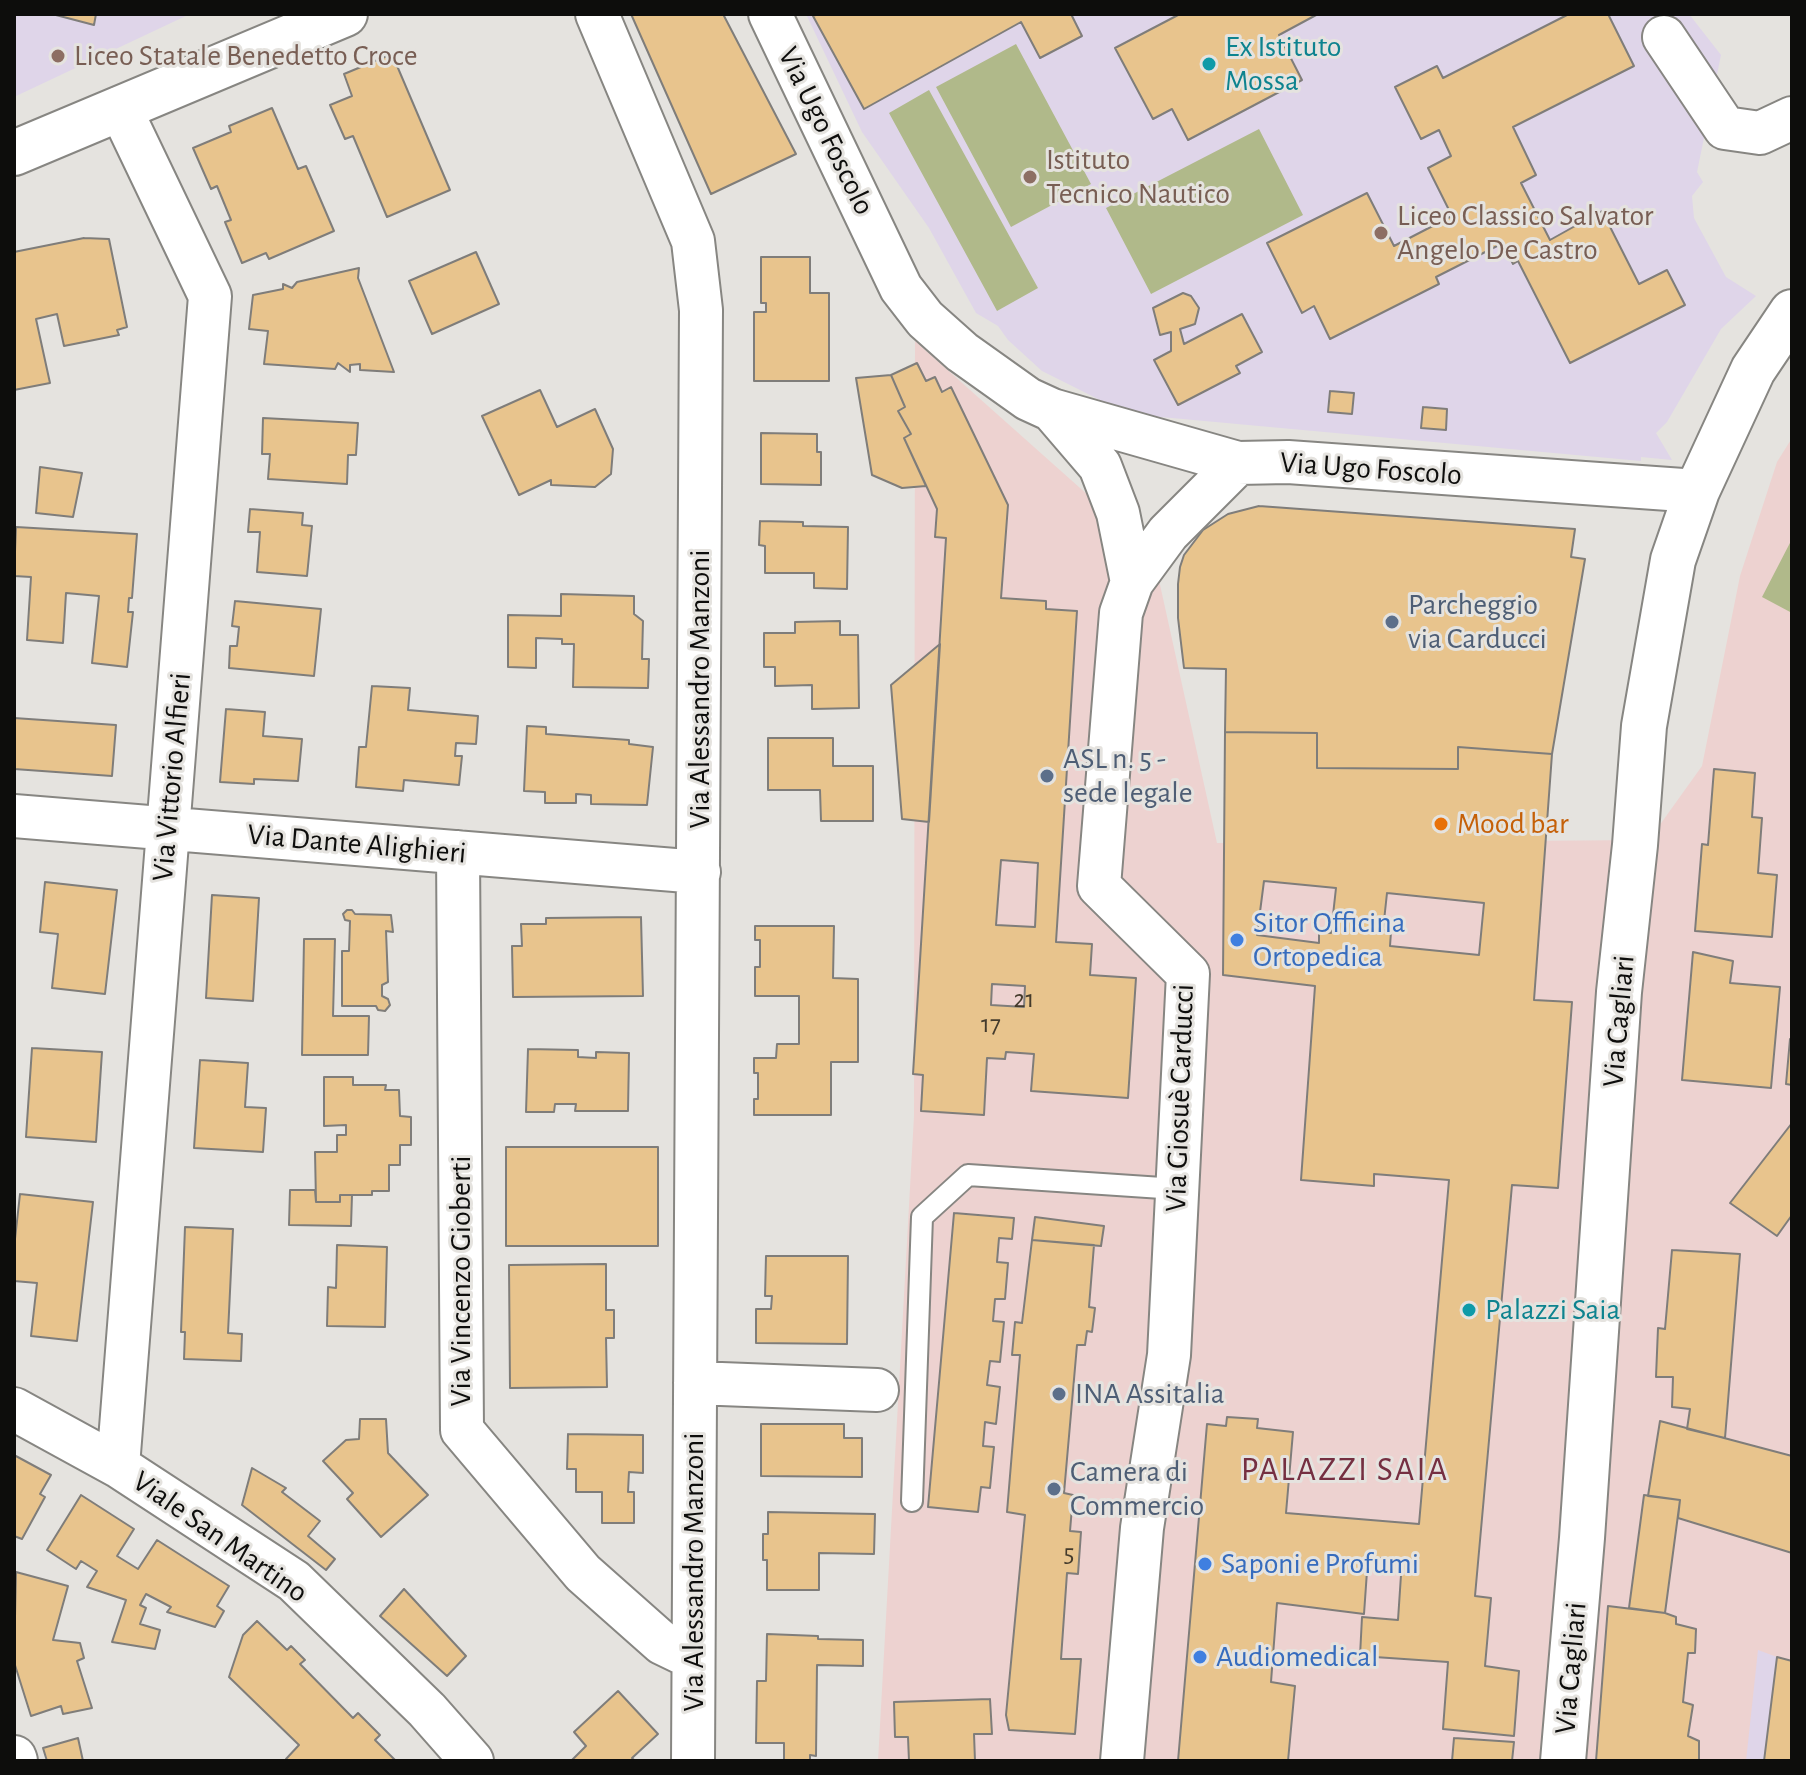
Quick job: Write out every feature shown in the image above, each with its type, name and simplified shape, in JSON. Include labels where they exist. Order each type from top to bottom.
[{"type":"main road","points":[[14,153],[345,14]]},
{"type":"main road","name":"Via Cagliari","points":[[1563,1761],[1582,1538],[1619,992],[1644,726],[1673,560],[1697,491],[1753,370],[1792,312]]},
{"type":"street","name":"Via Alessandro Manzoni","points":[[597,14],[693,241],[701,310],[693,1761]]},
{"type":"street","name":"Via Ugo Foscolo","points":[[770,14],[901,288],[925,319],[962,352],[1028,399],[1052,410],[1238,463],[1288,462],[1697,491]]},
{"type":"street","points":[[1664,37],[1725,128],[1760,133],[1792,118]]},
{"type":"street","name":"Via Vittorio Alfieri","points":[[118,1466],[210,296],[120,108]]},
{"type":"street","name":"Via Ugo Foscolo","points":[[1052,410],[1100,466],[1118,513],[1132,582]]},
{"type":"street","name":"Via Giosuè Carducci","points":[[1122,1761],[1142,1528],[1169,1355],[1188,974],[1099,886],[1121,613],[1132,582],[1168,533],[1238,463]]},
{"type":"street","name":"Via Dante Alighieri","points":[[14,816],[699,872]]},
{"type":"street","name":"Via Vincenzo Gioberti","points":[[458,852],[462,1430],[583,1573],[662,1643],[693,1658]]},
{"type":"street","points":[[695,1383],[877,1390]]},
{"type":"street","name":"Viale San Martino","points":[[14,1409],[118,1466],[294,1581],[427,1710],[472,1761]]},
{"type":"lane","points":[[912,1501],[922,1217],[968,1175],[1177,1189]]},
{"type":"shaded area","name":"Liceo Statale Benedetto Croce","points":[[14,14],[190,14],[14,97]]},
{"type":"shaded area","name":"Liceo Classico Salvator Angelo De Castro","points":[[806,14],[1689,14],[1721,55],[1697,172],[1703,182],[1692,196],[1694,218],[1726,277],[1756,296],[1721,329],[1667,422],[1656,433],[1672,460],[1641,457],[1641,461],[1128,414],[1042,371],[1008,340],[998,326],[976,313],[929,228],[862,132]]},
{"type":"shaded area","points":[[915,341],[1153,553],[1217,843],[1649,840],[1702,766],[1740,576],[1777,462],[1792,438],[1792,1761],[878,1761],[914,1116]]},
{"type":"shaded area","points":[[1758,1650],[1777,1657],[1792,1761],[1746,1761]]},
{"type":"green space","points":[[1016,44],[1091,184],[1011,227],[936,87]]},
{"type":"green space","points":[[929,90],[1038,288],[997,311],[889,113]]},
{"type":"green space","points":[[1259,129],[1303,215],[1151,294],[1106,208]]},
{"type":"green space","points":[[1792,539],[1792,613],[1762,597]]},
{"type":"building","points":[[52,14],[96,14],[94,25]]},
{"type":"building","points":[[631,14],[723,14],[796,154],[711,194]]},
{"type":"building","points":[[1071,14],[1082,36],[1040,58],[1021,22],[864,109],[813,16]]},
{"type":"building","name":"Ex Istituto Mossa","points":[[1180,14],[1318,14],[1279,35],[1302,80],[1188,140],[1172,109],[1153,119],[1115,48]]},
{"type":"building","points":[[1569,14],[1608,14],[1634,66],[1513,127],[1536,175],[1521,183],[1550,240],[1602,211],[1639,284],[1667,270],[1685,305],[1570,363],[1518,261],[1513,264],[1503,243],[1436,277],[1439,284],[1330,339],[1314,306],[1302,313],[1267,243],[1367,193],[1394,246],[1452,216],[1428,168],[1451,156],[1439,130],[1421,139],[1395,87],[1437,66],[1443,78]]},
{"type":"building","points":[[392,54],[450,190],[387,217],[353,136],[345,139],[330,105],[352,96],[344,74]]},
{"type":"building","points":[[272,108],[298,169],[306,166],[334,231],[269,259],[266,253],[242,263],[225,222],[231,220],[217,186],[211,189],[193,148],[231,132],[229,126]]},
{"type":"building","points":[[84,238],[109,239],[127,327],[117,330],[119,335],[64,346],[57,314],[36,319],[50,383],[14,390],[14,252]]},
{"type":"building","points":[[476,252],[499,304],[432,334],[409,281]]},
{"type":"building","points":[[761,257],[810,257],[810,293],[829,293],[829,381],[754,381],[754,312],[766,312],[766,303],[761,303]]},
{"type":"building","points":[[359,268],[358,278],[394,372],[360,370],[360,364],[350,365],[350,372],[338,363],[335,369],[264,364],[268,331],[249,329],[253,295],[283,289],[283,284],[292,288],[297,282]]},
{"type":"building","points":[[1183,293],[1191,296],[1199,308],[1195,324],[1180,329],[1184,344],[1242,314],[1262,352],[1236,366],[1240,373],[1178,405],[1154,360],[1171,351],[1171,332],[1160,335],[1153,308]]},
{"type":"building","points":[[917,363],[926,381],[935,377],[942,392],[951,387],[1008,505],[1001,598],[1046,601],[1046,609],[1077,611],[1056,942],[1092,944],[1090,975],[1136,978],[1128,1098],[1031,1091],[1034,1054],[1006,1052],[1005,1059],[987,1058],[984,1115],[921,1111],[923,1075],[913,1074],[946,538],[935,537],[937,509],[904,438],[911,434],[898,411],[905,407],[891,375]],"holes":[[[1001,860],[1038,863],[1035,927],[996,925]],[[992,984],[1025,986],[1024,1007],[991,1005]]]},
{"type":"building","points":[[891,375],[905,407],[898,411],[911,434],[904,438],[926,486],[902,488],[872,475],[856,378]]},
{"type":"building","points":[[540,390],[557,427],[595,409],[613,449],[611,474],[595,487],[551,485],[551,480],[519,495],[482,416]]},
{"type":"building","points":[[1330,391],[1354,393],[1352,414],[1328,412]]},
{"type":"building","points":[[1423,407],[1447,409],[1446,430],[1421,428]]},
{"type":"building","points":[[263,418],[358,423],[356,455],[348,455],[347,484],[268,479],[270,454],[262,454]]},
{"type":"building","points":[[761,433],[817,434],[817,452],[821,452],[821,485],[761,484]]},
{"type":"building","points":[[40,467],[82,473],[73,517],[36,513]]},
{"type":"building","name":"Parcheggio via Carducci","points":[[1259,506],[1575,529],[1571,557],[1585,559],[1552,754],[1458,747],[1458,769],[1317,768],[1317,733],[1225,732],[1226,669],[1184,668],[1178,618],[1180,567],[1184,555],[1203,530],[1228,514]]},
{"type":"building","points":[[250,509],[303,513],[302,525],[312,526],[307,576],[257,572],[260,532],[248,532]]},
{"type":"building","points":[[760,521],[848,527],[847,589],[814,588],[814,573],[765,573],[765,546],[759,545]]},
{"type":"building","points":[[16,527],[137,534],[132,598],[129,598],[128,612],[133,612],[127,667],[92,663],[99,596],[66,593],[63,643],[27,640],[31,577],[14,576]]},
{"type":"building","points":[[561,594],[634,596],[634,614],[643,621],[642,659],[649,659],[648,688],[573,687],[574,644],[562,644],[562,639],[536,638],[536,668],[508,667],[508,615],[561,616]]},
{"type":"building","points":[[235,601],[321,609],[314,676],[229,668],[230,646],[237,646],[239,627],[232,626]]},
{"type":"building","points":[[840,621],[840,635],[858,635],[859,708],[812,709],[812,685],[775,686],[775,667],[764,667],[764,633],[795,633],[795,622]]},
{"type":"building","points":[[940,644],[929,822],[902,819],[891,685]]},
{"type":"building","points":[[372,686],[410,688],[408,710],[478,716],[476,744],[456,743],[455,756],[462,756],[459,785],[404,780],[403,791],[356,787],[359,747],[366,747]]},
{"type":"building","points":[[226,709],[265,712],[263,736],[302,739],[298,781],[254,779],[254,784],[220,782]]},
{"type":"building","points":[[14,718],[116,725],[112,776],[14,769]]},
{"type":"building","points":[[527,726],[546,727],[546,734],[629,740],[629,744],[653,747],[647,805],[591,804],[591,795],[576,794],[576,803],[545,803],[545,792],[524,791]]},
{"type":"building","name":"Palazzi Saia","points":[[1225,732],[1317,733],[1317,768],[1458,769],[1458,747],[1552,754],[1534,1000],[1572,1002],[1558,1188],[1512,1185],[1475,1596],[1491,1598],[1485,1666],[1519,1671],[1514,1736],[1443,1729],[1448,1662],[1360,1656],[1362,1617],[1398,1620],[1402,1560],[1368,1557],[1364,1614],[1277,1603],[1271,1682],[1295,1686],[1288,1761],[1178,1761],[1207,1424],[1226,1426],[1227,1417],[1258,1419],[1257,1428],[1293,1432],[1286,1513],[1419,1524],[1449,1180],[1374,1174],[1374,1186],[1301,1180],[1315,986],[1223,975]],"holes":[[[1264,881],[1336,888],[1331,933],[1319,932],[1319,943],[1257,935]],[[1387,893],[1484,903],[1479,955],[1390,946],[1391,932],[1383,930]]]},
{"type":"building","points":[[768,738],[833,738],[833,766],[873,766],[873,821],[821,821],[820,790],[768,790]]},
{"type":"building","points":[[1714,769],[1755,773],[1752,817],[1762,818],[1758,873],[1777,875],[1772,937],[1695,931],[1702,844],[1708,845]]},
{"type":"building","points":[[45,882],[117,890],[105,994],[52,988],[58,934],[40,932]]},
{"type":"building","points":[[212,895],[259,898],[253,1001],[206,998]]},
{"type":"building","points":[[347,910],[355,914],[391,915],[393,932],[386,931],[388,982],[382,985],[382,996],[388,999],[390,1005],[385,1011],[378,1010],[376,1006],[342,1006],[342,951],[349,951],[350,921],[345,920],[343,914]]},
{"type":"building","points":[[641,917],[643,996],[513,997],[512,946],[522,946],[521,924],[546,924],[546,918]]},
{"type":"building","points":[[755,926],[834,926],[833,978],[858,979],[858,1062],[831,1062],[831,1115],[754,1115],[754,1099],[758,1099],[758,1073],[754,1073],[754,1058],[776,1058],[777,1044],[799,1044],[799,996],[755,996],[755,967],[760,967],[760,940],[755,940]]},
{"type":"building","points":[[304,939],[335,939],[333,1016],[369,1016],[368,1055],[302,1055]]},
{"type":"building","points":[[1693,952],[1733,961],[1730,983],[1780,987],[1771,1088],[1682,1080]]},
{"type":"building","points":[[1792,1039],[1792,1085],[1786,1084]]},
{"type":"building","points":[[32,1048],[102,1052],[96,1142],[26,1137]]},
{"type":"building","points":[[528,1049],[578,1050],[578,1057],[596,1058],[596,1052],[629,1053],[628,1111],[575,1111],[576,1104],[555,1104],[554,1112],[526,1112]]},
{"type":"building","points":[[200,1060],[248,1063],[245,1107],[266,1108],[263,1152],[194,1148]]},
{"type":"building","points":[[324,1077],[353,1077],[353,1085],[386,1085],[385,1090],[399,1090],[400,1116],[411,1117],[411,1145],[400,1145],[400,1165],[389,1165],[389,1191],[372,1191],[372,1195],[340,1195],[340,1202],[316,1202],[315,1152],[337,1152],[337,1135],[346,1135],[346,1125],[324,1126]]},
{"type":"building","points":[[1792,1123],[1792,1215],[1777,1236],[1730,1203]]},
{"type":"building","points":[[506,1147],[658,1147],[658,1246],[506,1246]]},
{"type":"building","points":[[290,1190],[315,1190],[316,1202],[340,1202],[340,1195],[352,1195],[351,1226],[289,1225]]},
{"type":"building","points":[[20,1194],[93,1202],[77,1341],[31,1336],[37,1283],[14,1281]]},
{"type":"building","points":[[954,1213],[1014,1218],[1012,1239],[999,1238],[997,1262],[1008,1263],[1005,1299],[995,1299],[993,1321],[1004,1322],[1000,1362],[990,1361],[987,1385],[1000,1387],[996,1424],[985,1422],[983,1446],[994,1447],[990,1488],[981,1487],[978,1512],[928,1507]]},
{"type":"building","points":[[1035,1217],[1104,1226],[1101,1246],[1032,1240]]},
{"type":"building","points":[[185,1227],[233,1229],[228,1333],[242,1334],[241,1361],[184,1359],[185,1332],[181,1332]]},
{"type":"building","points":[[1032,1240],[1094,1245],[1089,1307],[1095,1308],[1092,1332],[1087,1331],[1085,1345],[1077,1345],[1064,1493],[1073,1495],[1070,1531],[1081,1532],[1078,1574],[1067,1573],[1061,1659],[1081,1659],[1075,1734],[1009,1730],[1006,1715],[1025,1515],[1007,1512],[1020,1355],[1012,1355],[1015,1322],[1022,1323]]},
{"type":"building","points":[[337,1245],[387,1247],[385,1327],[327,1326],[328,1287],[336,1288]]},
{"type":"building","points":[[1672,1250],[1740,1254],[1725,1438],[1687,1429],[1690,1409],[1672,1407],[1673,1377],[1656,1377],[1658,1328],[1665,1329]]},
{"type":"building","points":[[766,1256],[848,1256],[847,1344],[756,1343],[756,1309],[771,1309],[772,1296],[765,1296]]},
{"type":"building","points":[[606,1264],[606,1310],[614,1310],[614,1338],[606,1338],[607,1387],[510,1388],[509,1265]]},
{"type":"building","points":[[360,1419],[386,1419],[388,1453],[428,1495],[381,1537],[347,1499],[353,1493],[323,1461],[346,1440],[359,1439]]},
{"type":"building","points":[[1660,1421],[1792,1456],[1792,1553],[1678,1518],[1680,1500],[1648,1496]]},
{"type":"building","points":[[761,1424],[844,1424],[844,1438],[862,1438],[862,1477],[761,1476]]},
{"type":"building","points":[[568,1434],[643,1435],[643,1473],[629,1472],[628,1492],[634,1492],[634,1523],[602,1523],[602,1492],[576,1492],[576,1469],[567,1469]]},
{"type":"building","points":[[14,1455],[51,1475],[40,1494],[45,1497],[22,1539],[14,1536]]},
{"type":"building","points":[[252,1468],[286,1488],[282,1492],[320,1521],[308,1536],[335,1559],[326,1570],[242,1505]]},
{"type":"building","points":[[81,1495],[134,1529],[117,1556],[138,1569],[157,1540],[229,1586],[217,1606],[224,1611],[215,1627],[167,1612],[171,1607],[146,1594],[140,1605],[146,1608],[140,1624],[160,1630],[155,1649],[112,1642],[126,1600],[87,1587],[97,1571],[81,1561],[76,1569],[47,1550]]},
{"type":"building","points":[[1644,1495],[1680,1500],[1665,1613],[1629,1608]]},
{"type":"building","points":[[768,1512],[875,1514],[874,1554],[819,1553],[819,1590],[767,1590],[763,1534],[768,1534]]},
{"type":"building","points":[[16,1572],[68,1586],[53,1640],[80,1643],[84,1658],[77,1661],[92,1708],[63,1714],[61,1706],[31,1716],[14,1662]]},
{"type":"building","points":[[404,1589],[466,1656],[447,1676],[380,1616]]},
{"type":"building","points":[[1608,1606],[1665,1613],[1676,1617],[1676,1624],[1696,1629],[1695,1653],[1688,1653],[1683,1702],[1693,1705],[1688,1736],[1699,1741],[1699,1761],[1596,1761]]},
{"type":"building","points":[[257,1621],[287,1650],[291,1646],[305,1660],[300,1664],[353,1718],[358,1713],[380,1735],[375,1740],[396,1761],[286,1759],[299,1745],[229,1677],[243,1635]]},
{"type":"building","points":[[767,1634],[863,1640],[863,1666],[817,1665],[816,1756],[810,1755],[810,1761],[784,1761],[784,1743],[756,1743],[757,1681],[766,1681]]},
{"type":"building","points":[[1777,1657],[1792,1661],[1792,1761],[1764,1761]]},
{"type":"building","points":[[618,1691],[658,1734],[632,1758],[635,1761],[571,1761],[586,1746],[574,1732]]},
{"type":"building","points":[[990,1699],[992,1734],[974,1734],[975,1761],[909,1761],[908,1737],[895,1737],[894,1702]]},
{"type":"building","points":[[78,1738],[83,1761],[47,1761],[43,1748]]},
{"type":"building","points":[[1454,1738],[1514,1742],[1512,1761],[1452,1761]]},
{"type":"place","name":"Liceo Statale Benedetto Croce","points":[[58,56]]},
{"type":"place","name":"Ex Istituto Mossa","points":[[1209,64]]},
{"type":"place","name":"Istituto Tecnico Nautico","points":[[1030,177]]},
{"type":"place","name":"Liceo Classico Salvator Angelo De Castro","points":[[1381,233]]},
{"type":"place","name":"Parcheggio via Carducci","points":[[1392,622]]},
{"type":"place","name":"ASL n. 5 - sede legale","points":[[1047,776]]},
{"type":"place","name":"Mood bar","points":[[1441,824]]},
{"type":"place","name":"Sitor Officina Ortopedica","points":[[1237,940]]},
{"type":"place","name":"Palazzi Saia","points":[[1469,1310]]},
{"type":"place","name":"INA Assitalia","points":[[1059,1394]]},
{"type":"place","name":"Camera di Commercio","points":[[1054,1489]]},
{"type":"place","name":"Saponi e Profumi","points":[[1205,1564]]},
{"type":"place","name":"Audiomedical","points":[[1200,1657]]},
{"type":"district","name":"PALAZZI SAIA","points":[[1345,1470]]}]
